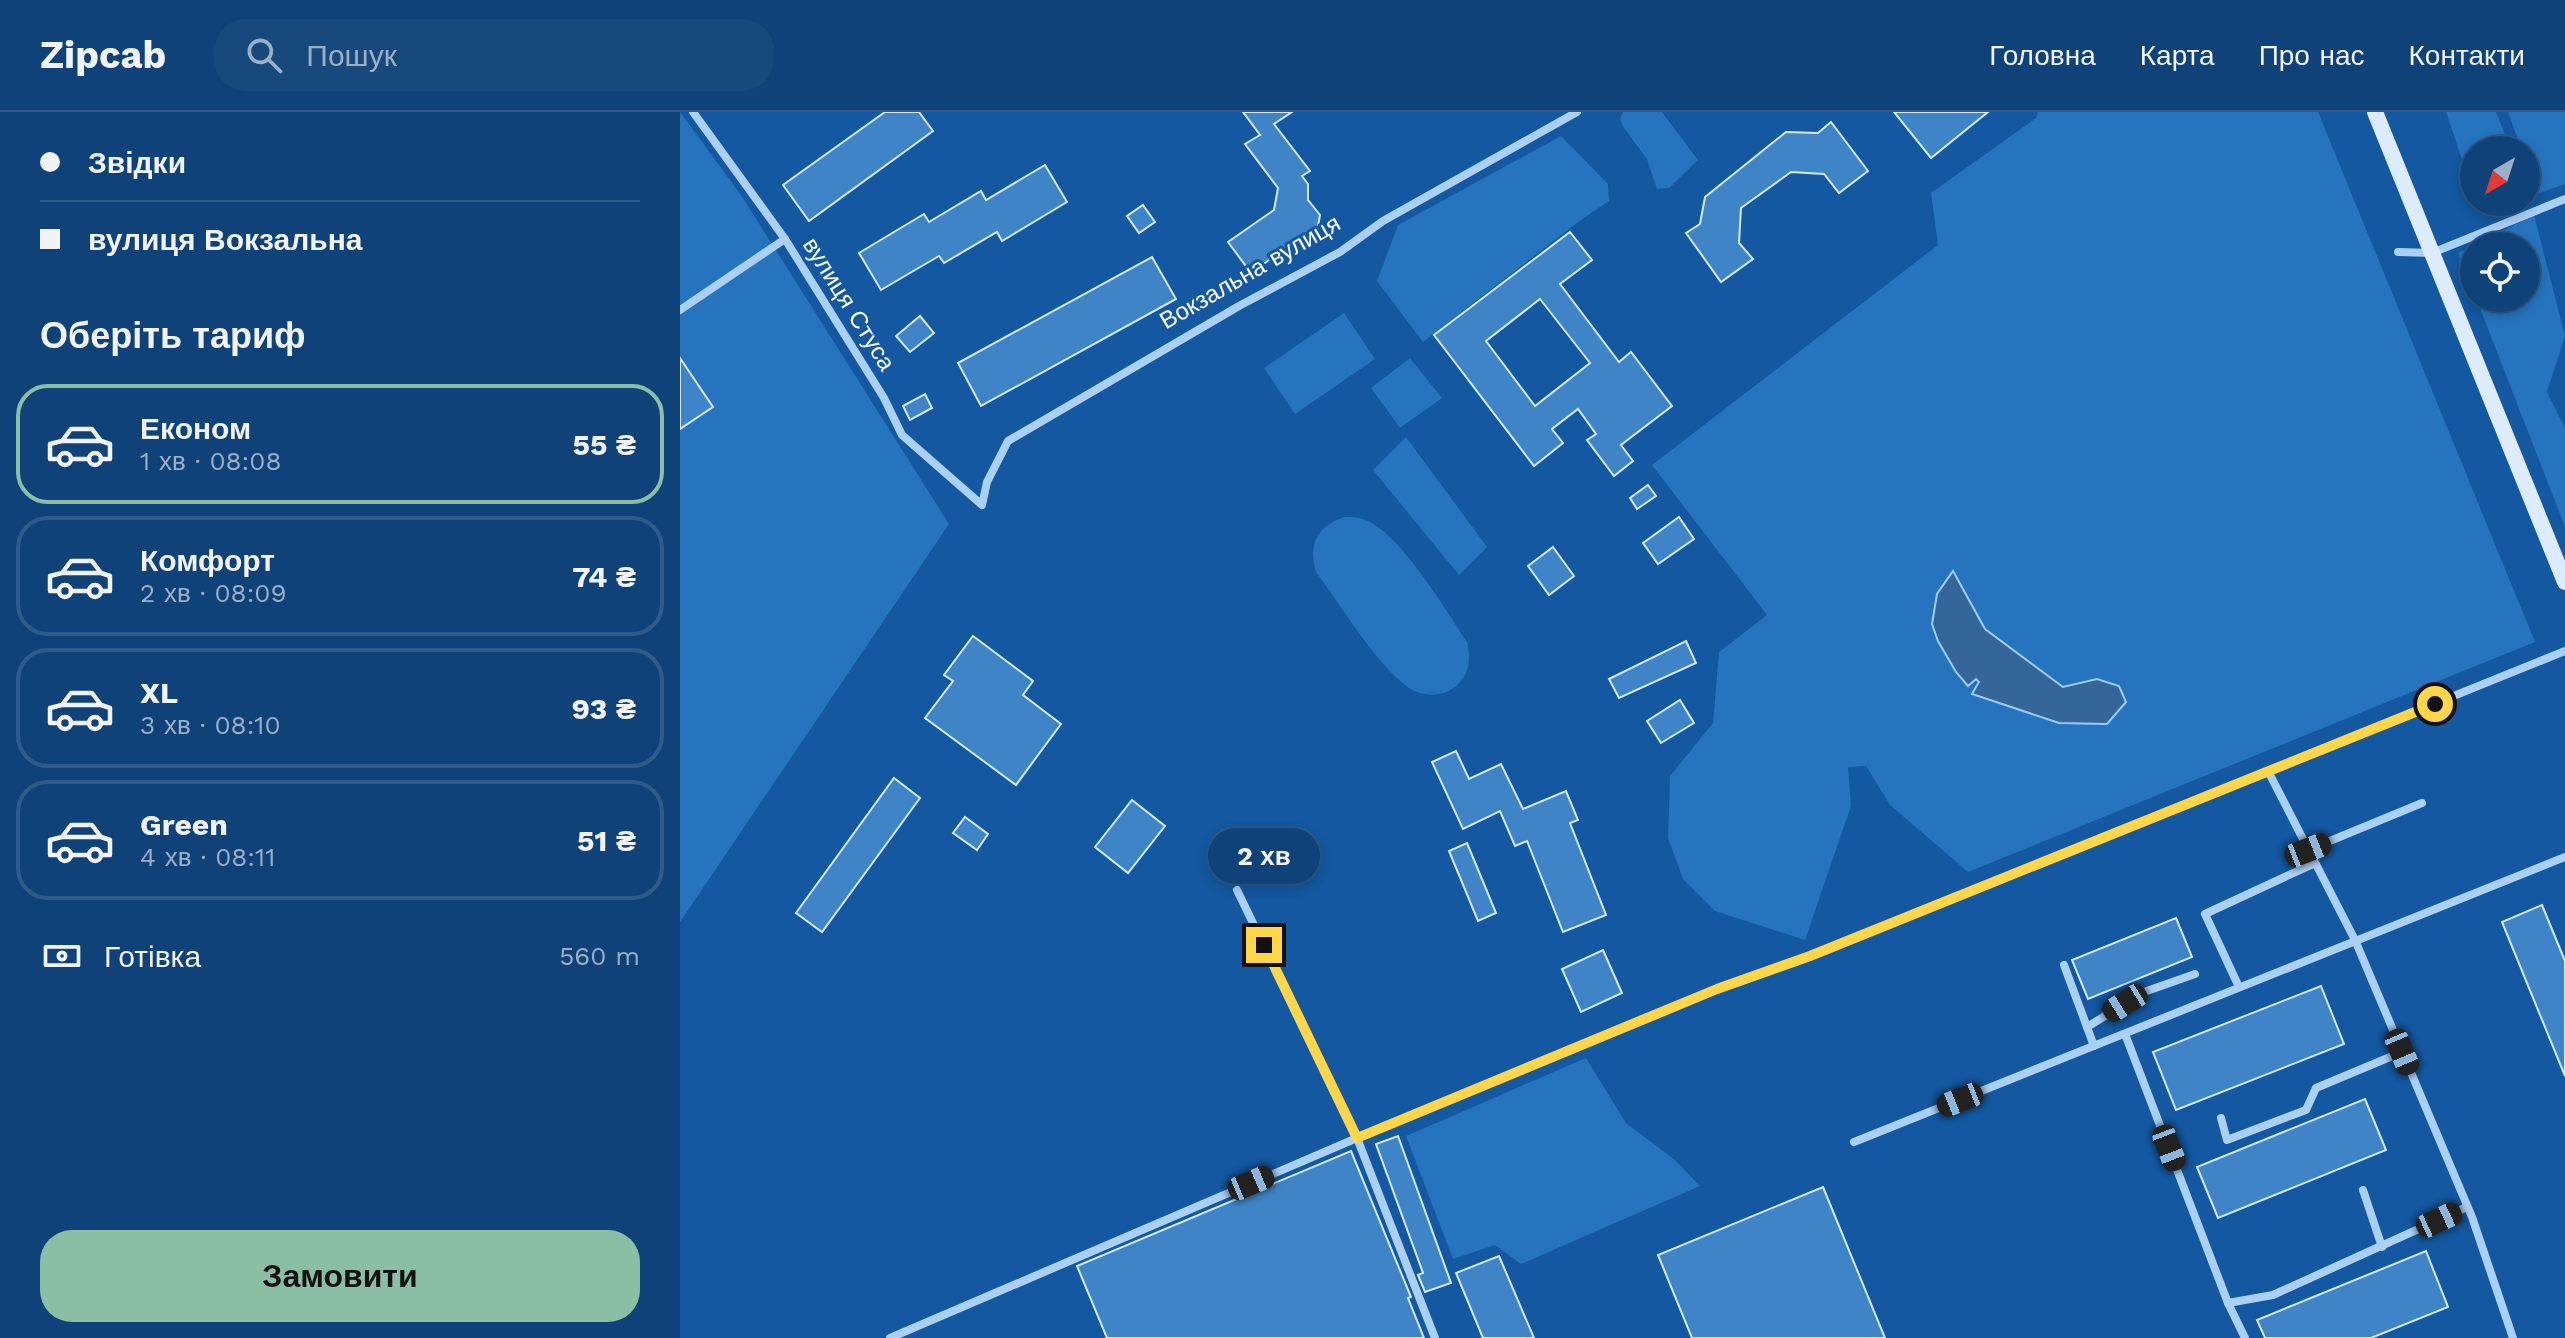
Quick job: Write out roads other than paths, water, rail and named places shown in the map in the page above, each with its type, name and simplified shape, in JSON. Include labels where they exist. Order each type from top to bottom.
[{"type":"street","name":"вулиця Стуса","points":[[693,112],[785,239],[884,398],[902,435],[982,505]]},
{"type":"street","name":"Вокзальна вулиця","points":[[982,505],[987,482],[1008,441],[1160,351],[1340,252],[1383,221],[1577,112]]},
{"type":"street","points":[[2375,112],[2565,582]]},
{"type":"street","points":[[2398,252],[2432,253],[2565,199]]},
{"type":"street","points":[[680,310],[785,239]]},
{"type":"street","points":[[890,1338],[1357,1138],[1717,989],[1825,950],[2565,651]]},
{"type":"street","points":[[2268,771],[2355,940],[2467,1207],[2513,1338]]},
{"type":"street","points":[[2308,850],[2422,803]]},
{"type":"street","points":[[1854,1142],[2565,857]]},
{"type":"street","points":[[2239,987],[2205,914],[2315,863]]},
{"type":"street","points":[[1237,890],[1357,1138],[1435,1338]]},
{"type":"street","points":[[2064,965],[2094,1046]]},
{"type":"street","points":[[2087,1027],[2144,992],[2195,974]]},
{"type":"street","points":[[2125,1034],[2228,1303],[2245,1338]]},
{"type":"street","points":[[2221,1118],[2227,1140],[2306,1110],[2316,1088],[2402,1052]]},
{"type":"street","points":[[2363,1190],[2382,1247]]},
{"type":"street","points":[[2228,1303],[2273,1295],[2467,1207]]}]
